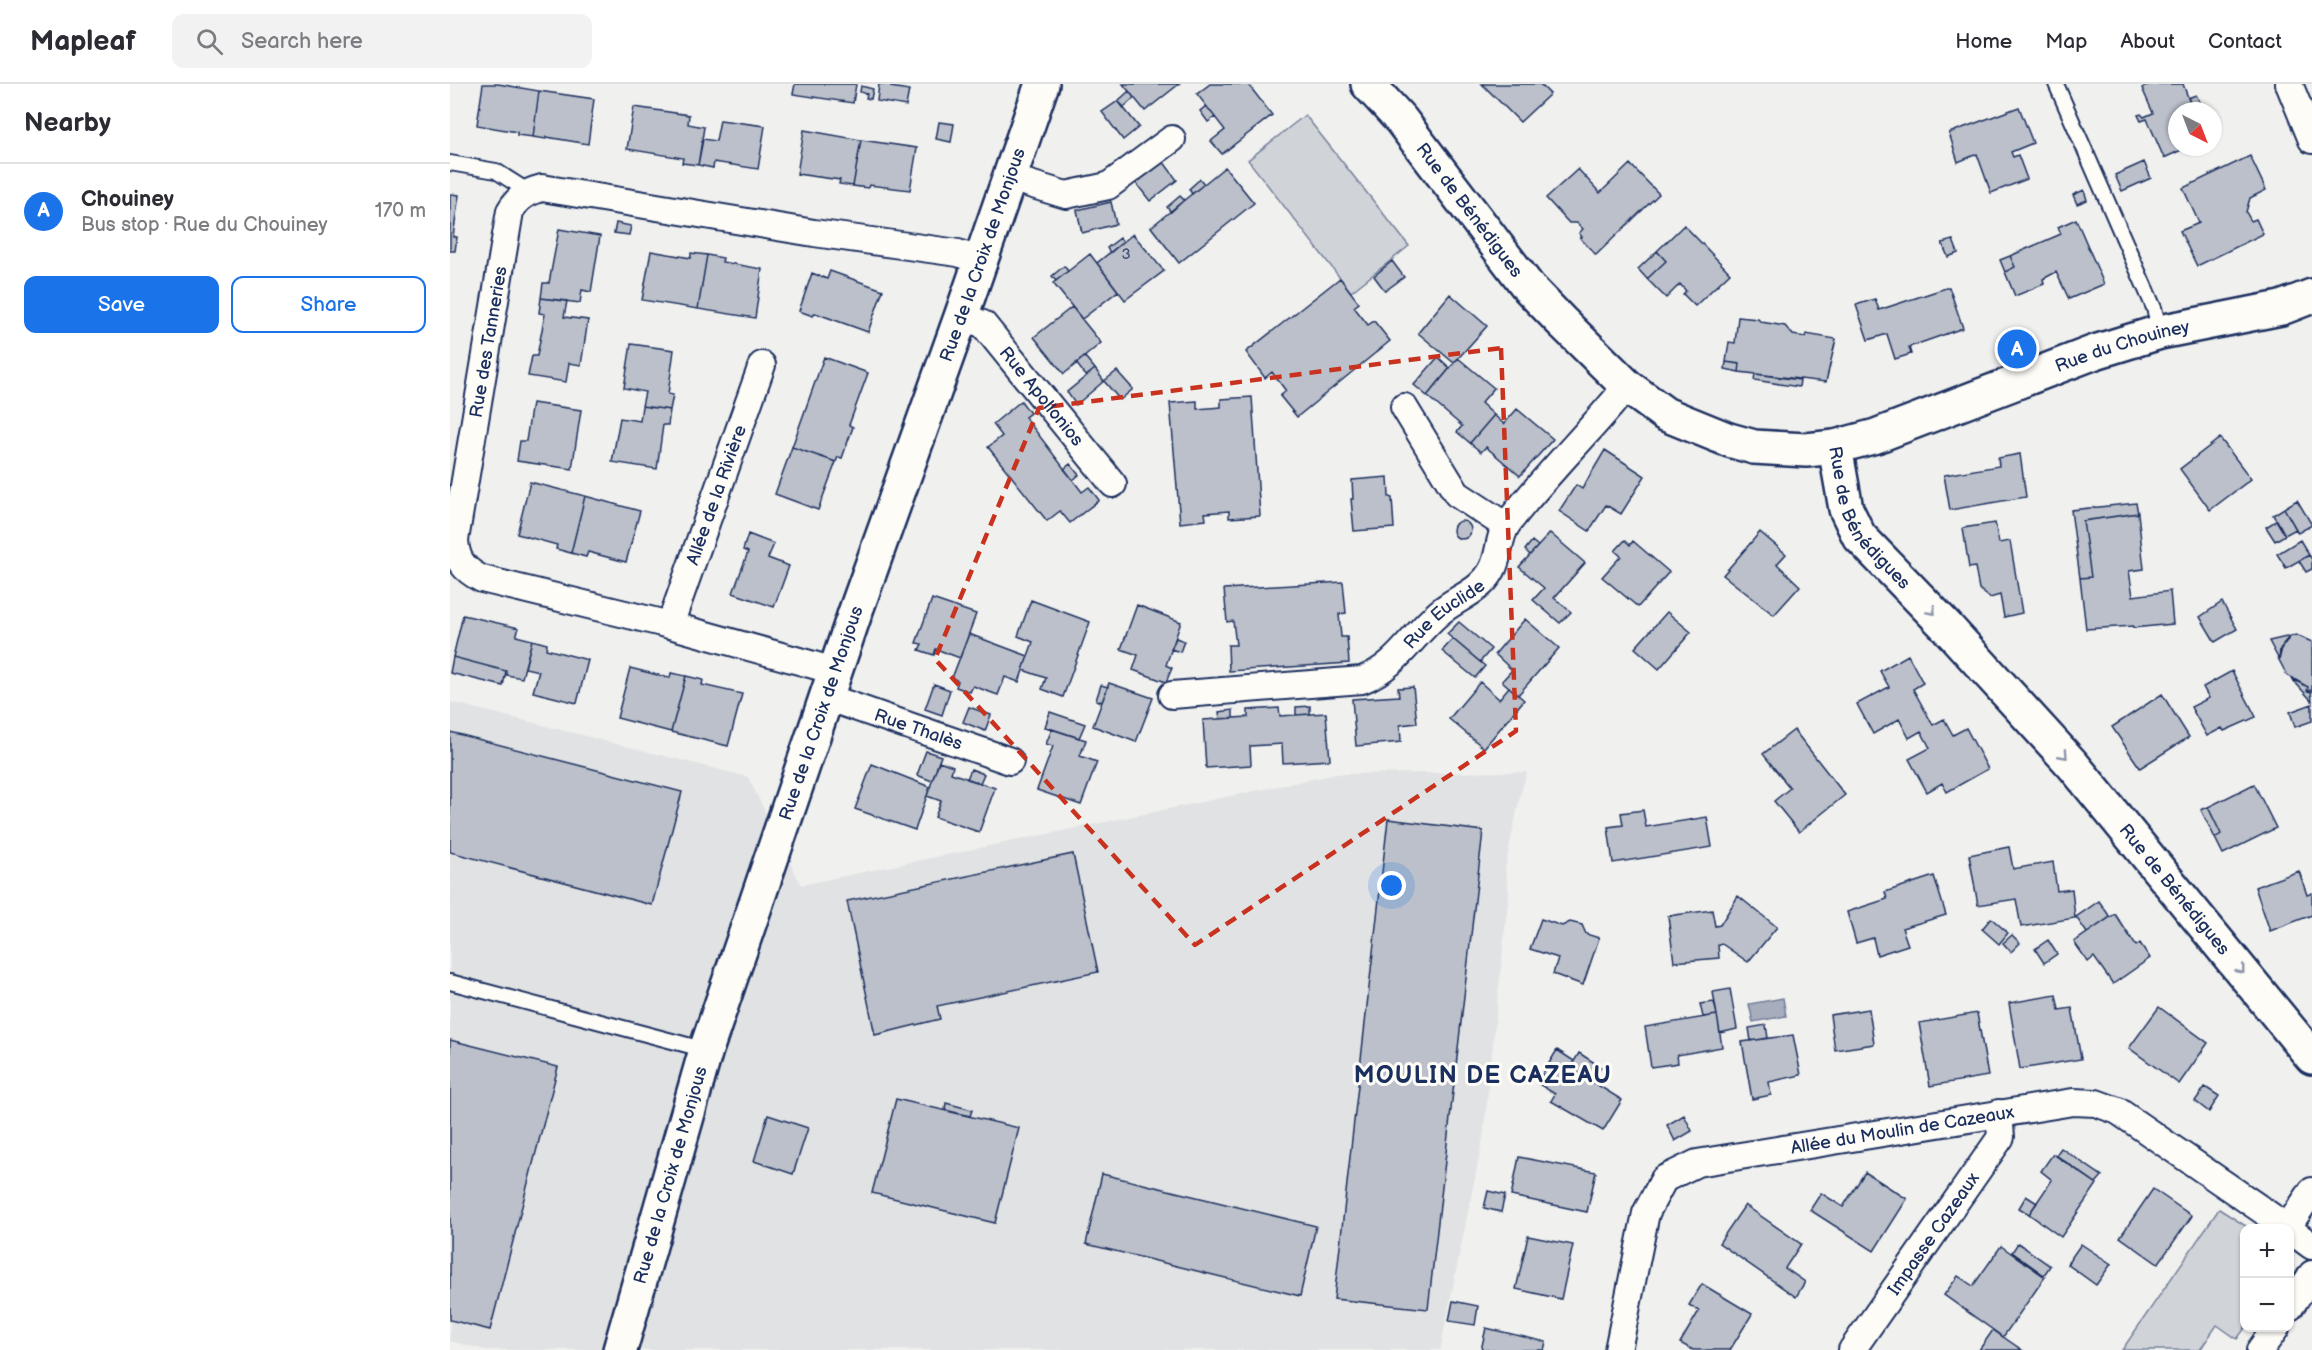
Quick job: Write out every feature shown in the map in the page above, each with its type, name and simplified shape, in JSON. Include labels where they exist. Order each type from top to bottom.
[{"type":"street","name":"Rue de la Croix de Monjous","points":[[620,1350],[706,1050],[830,684],[962,317],[1042,84]]},
{"type":"street","name":"Rue de Bénédigues","points":[[1368,84],[1401,120],[1529,288],[1628,386],[1665,414],[1729,440],[1755,447],[1806,450],[1835,447],[1846,509],[1859,536],[1946,626],[2073,765],[2312,1057]]},
{"type":"street","points":[[2289,84],[2312,140]]},
{"type":"street","points":[[1010,178],[1066,195],[1108,186],[1172,139]]},
{"type":"street","points":[[529,192],[542,188],[557,190],[814,233],[958,253],[980,261]]},
{"type":"street","name":"Rue des Tanneries","points":[[529,192],[517,200],[510,211],[455,540],[461,565],[469,573],[482,579],[670,625],[830,684]]},
{"type":"street","name":"Rue du Chouiney","points":[[1835,447],[1876,436],[2095,352],[2197,323],[2281,308],[2312,296]]},
{"type":"street","name":"Rue Apollonios","points":[[962,317],[983,324],[1113,484]]},
{"type":"street","name":"Allée de la Rivière","points":[[670,625],[762,365]]},
{"type":"street","name":"Rue Euclide","points":[[1172,695],[1362,680],[1378,674],[1392,663],[1440,613],[1483,583],[1493,569],[1506,526],[1628,386]]},
{"type":"street","points":[[1404,407],[1457,494],[1506,526]]},
{"type":"street","name":"Rue Thalès","points":[[830,684],[1010,761]]},
{"type":"street","name":"Allée du Moulin de Cazeaux","points":[[1618,1350],[1647,1213],[1664,1179],[1697,1163],[2073,1102],[2096,1104],[2118,1111],[2281,1224]]},
{"type":"street","name":"Impasse Cazeaux","points":[[1852,1350],[2001,1137],[1999,1113]]},
{"type":"street","points":[[2291,1224],[2312,1191]]},
{"type":"street","name":"Allée du Moulin de Cazeaux","points":[[2294,1233],[2312,1246]]},
{"type":"street","points":[[2294,1300],[2312,1274]]},
{"type":"street","points":[[2260,1350],[2273,1332]]},
{"type":"lane","points":[[2056,84],[2154,308],[2160,332]]},
{"type":"lane","points":[[450,163],[496,171],[529,192]]},
{"type":"lane","points":[[450,982],[706,1050]]},
{"type":"highlighted area","points":[[1501,348],[1516,731],[1195,945],[935,659],[1039,408]]},
{"type":"shaded area","points":[[1305,115],[1409,246],[1351,292],[1248,160]]},
{"type":"shaded area","points":[[450,702],[748,777],[801,885],[1337,774],[1527,772],[1505,869],[1509,892],[1483,1138],[1440,1350],[485,1350],[450,1341]]},
{"type":"shaded area","points":[[2219,1209],[2243,1224],[2240,1224],[2240,1332],[2242,1332],[2237,1339],[2217,1325],[2200,1350],[2122,1350]]},
{"type":"water","points":[[1783,998],[1786,1016],[1753,1022],[1749,1004]]},
{"type":"building","points":[[483,84],[498,84],[539,91],[533,137],[477,125]]},
{"type":"building","points":[[795,84],[856,84],[853,103],[793,94]]},
{"type":"building","points":[[879,84],[891,84],[891,87],[909,90],[906,106],[877,101]]},
{"type":"building","points":[[1123,84],[1179,84],[1145,111]]},
{"type":"building","points":[[1210,84],[1248,84],[1272,115],[1222,154],[1211,141],[1225,130],[1197,94]]},
{"type":"building","points":[[1482,84],[1540,84],[1550,94],[1520,122]]},
{"type":"building","points":[[2150,84],[2183,84],[2190,102],[2168,102],[2168,156],[2164,158],[2147,119],[2141,121],[2138,115],[2141,114],[2144,117],[2153,113],[2142,88]]},
{"type":"building","points":[[861,86],[873,89],[871,99],[866,98],[867,94],[860,92]]},
{"type":"building","points":[[539,91],[594,99],[588,144],[533,137]]},
{"type":"building","points":[[1129,91],[1134,98],[1124,107],[1118,101]]},
{"type":"building","points":[[2196,95],[2200,102],[2190,102],[2188,98]]},
{"type":"building","points":[[1118,101],[1139,127],[1123,140],[1102,112]]},
{"type":"building","points":[[1206,106],[1215,117],[1208,122],[1200,111]]},
{"type":"building","points":[[634,107],[689,115],[688,124],[704,127],[698,165],[682,163],[683,158],[627,149]]},
{"type":"building","points":[[2019,107],[2033,143],[2011,152],[2013,157],[2018,155],[2027,179],[1991,193],[1977,154],[1958,162],[1949,133]]},
{"type":"building","points":[[720,120],[765,126],[758,169],[714,162],[713,168],[698,165],[703,139],[716,141]]},
{"type":"building","points":[[939,122],[954,124],[951,142],[936,139]]},
{"type":"building","points":[[804,130],[861,140],[853,186],[839,184],[840,180],[797,174]]},
{"type":"building","points":[[861,140],[917,148],[910,190],[869,185],[868,188],[853,186]]},
{"type":"building","points":[[2250,156],[2266,190],[2250,198],[2246,212],[2251,221],[2256,219],[2263,234],[2197,266],[2180,231],[2199,223],[2183,188]]},
{"type":"building","points":[[1163,161],[1177,180],[1150,201],[1136,183]]},
{"type":"building","points":[[2144,162],[2151,178],[2122,191],[2115,175]]},
{"type":"building","points":[[1630,164],[1659,194],[1596,255],[1580,238],[1582,237],[1579,233],[1583,229],[1577,223],[1569,223],[1546,198],[1578,169],[1600,193]]},
{"type":"building","points":[[1225,167],[1254,203],[1179,263],[1151,227]]},
{"type":"building","points":[[1200,179],[1204,184],[1192,194],[1189,189]]},
{"type":"building","points":[[2084,190],[2087,200],[2077,204],[2073,195]]},
{"type":"building","points":[[450,194],[459,195],[453,237],[457,237],[455,251],[450,251]]},
{"type":"building","points":[[1180,196],[1184,200],[1171,212],[1167,207]]},
{"type":"building","points":[[1111,202],[1116,224],[1082,233],[1077,210]]},
{"type":"building","points":[[2076,219],[2104,284],[2069,299],[2056,272],[2043,279],[2044,284],[2015,296],[2005,272],[2015,267],[2010,256],[2061,234],[2058,227]]},
{"type":"building","points":[[616,223],[631,226],[629,235],[614,233]]},
{"type":"building","points":[[1684,225],[1730,273],[1695,306],[1683,294],[1686,291],[1680,284],[1666,298],[1647,279],[1666,261],[1657,251]]},
{"type":"building","points":[[559,229],[600,236],[591,292],[582,290],[580,303],[541,298],[543,283],[549,283]]},
{"type":"building","points":[[1133,234],[1164,271],[1125,300],[1097,263]]},
{"type":"building","points":[[1120,238],[1123,242],[1110,253],[1107,248]]},
{"type":"building","points":[[1953,240],[1958,253],[1948,257],[1942,243]]},
{"type":"building","points":[[651,251],[691,258],[691,253],[707,255],[698,309],[642,300]]},
{"type":"building","points":[[1657,251],[1666,261],[1647,279],[1638,269]]},
{"type":"building","points":[[1090,254],[1118,291],[1082,319],[1053,283]]},
{"type":"building","points":[[707,255],[723,258],[722,262],[762,269],[755,318],[698,309]]},
{"type":"building","points":[[2010,256],[2015,267],[2005,272],[2000,260]]},
{"type":"building","points":[[1392,261],[1404,277],[1385,291],[1374,276]]},
{"type":"building","points":[[1064,266],[1068,271],[1056,281],[1052,276]]},
{"type":"building","points":[[830,271],[883,290],[868,332],[815,313],[813,316],[799,311],[812,273],[827,279]]},
{"type":"building","points":[[1340,278],[1359,303],[1354,307],[1368,325],[1374,321],[1390,341],[1297,417],[1280,396],[1286,391],[1272,372],[1265,378],[1246,352]]},
{"type":"building","points":[[1949,287],[1963,328],[1909,347],[1911,354],[1895,359],[1887,334],[1868,340],[1856,305],[1875,299],[1879,310]]},
{"type":"building","points":[[1450,294],[1487,326],[1454,363],[1418,333]]},
{"type":"building","points":[[541,298],[567,301],[564,317],[588,320],[581,365],[569,363],[566,382],[528,376],[532,356],[537,356],[545,314],[539,313]]},
{"type":"building","points":[[1072,307],[1101,343],[1064,374],[1034,337]]},
{"type":"building","points":[[1738,317],[1785,326],[1793,335],[1805,337],[1806,334],[1836,339],[1826,382],[1739,372],[1740,364],[1726,362],[1729,342],[1735,343]]},
{"type":"building","points":[[631,344],[674,350],[668,394],[673,395],[670,410],[642,406],[645,392],[624,388]]},
{"type":"building","points":[[824,357],[868,373],[849,425],[853,427],[842,458],[838,457],[836,462],[792,447]]},
{"type":"building","points":[[1085,357],[1095,369],[1086,376],[1076,363]]},
{"type":"building","points":[[1438,357],[1450,368],[1427,396],[1414,385]]},
{"type":"building","points":[[1458,358],[1494,388],[1481,403],[1494,415],[1470,443],[1457,432],[1462,426],[1427,396]]},
{"type":"building","points":[[1726,362],[1740,364],[1739,372],[1725,369]]},
{"type":"building","points":[[1095,369],[1104,381],[1076,405],[1067,392]]},
{"type":"building","points":[[1117,371],[1133,389],[1120,400],[1104,381]]},
{"type":"building","points":[[1755,374],[1800,380],[1799,387],[1754,380]]},
{"type":"building","points":[[1252,397],[1260,516],[1229,518],[1229,511],[1205,513],[1206,520],[1180,523],[1170,403],[1197,401],[1197,409],[1221,407],[1221,399]]},
{"type":"building","points":[[1021,401],[1030,413],[1025,417],[1082,492],[1089,487],[1099,500],[1070,523],[1060,511],[1047,521],[988,447],[1002,436],[993,424]]},
{"type":"building","points":[[532,403],[581,410],[572,469],[517,461],[520,441],[526,441]]},
{"type":"building","points":[[642,406],[670,410],[668,425],[663,425],[657,469],[612,462],[620,418],[640,421]]},
{"type":"building","points":[[1517,409],[1553,439],[1520,476],[1486,447],[1481,452],[1470,443],[1494,415],[1504,424]]},
{"type":"building","points":[[2220,438],[2251,479],[2210,510],[2180,469]]},
{"type":"building","points":[[792,447],[836,462],[818,510],[775,494]]},
{"type":"building","points":[[1605,450],[1645,476],[1621,514],[1606,505],[1589,531],[1559,511],[1576,485],[1582,489]]},
{"type":"building","points":[[2020,454],[2026,497],[1950,510],[1944,475],[1999,466],[1998,458]]},
{"type":"building","points":[[1070,464],[1079,475],[1073,480],[1064,469]]},
{"type":"building","points":[[1388,477],[1394,528],[1354,531],[1352,480]]},
{"type":"building","points":[[530,482],[585,496],[571,553],[556,549],[557,545],[517,534]]},
{"type":"building","points":[[585,496],[640,511],[626,562],[588,552],[586,557],[571,553]]},
{"type":"building","points":[[2297,500],[2312,525],[2298,533],[2284,508]]},
{"type":"building","points":[[2136,503],[2138,513],[2083,521],[2091,577],[2080,578],[2071,510]]},
{"type":"building","points":[[2284,508],[2296,529],[2285,535],[2273,515]]},
{"type":"building","points":[[2138,513],[2144,569],[2129,571],[2133,596],[2170,591],[2173,624],[2086,629],[2080,578],[2091,577],[2083,521]]},
{"type":"building","points":[[2277,520],[2285,535],[2275,541],[2266,527]]},
{"type":"building","points":[[1462,521],[1470,526],[1471,530],[1466,538],[1462,539],[1454,534],[1453,530],[1458,522]]},
{"type":"building","points":[[1995,523],[1999,543],[2010,541],[2022,613],[2004,617],[2000,595],[1990,598],[1979,589],[1975,567],[1969,568],[1963,528]]},
{"type":"building","points":[[1760,532],[1786,554],[1777,564],[1800,586],[1774,615],[1723,575]]},
{"type":"building","points":[[1550,533],[1585,563],[1554,598],[1571,612],[1560,623],[1533,600],[1544,588],[1519,567]]},
{"type":"building","points":[[748,534],[774,544],[768,558],[789,566],[774,607],[733,593],[748,552],[743,550]]},
{"type":"building","points":[[1625,540],[1630,545],[1633,541],[1669,572],[1638,607],[1602,577],[1621,556],[1615,551]]},
{"type":"building","points":[[2300,540],[2309,555],[2286,568],[2277,554]]},
{"type":"building","points":[[1532,541],[1538,546],[1530,555],[1525,550]]},
{"type":"building","points":[[2309,555],[2312,559],[2312,569],[2306,572],[2299,561]]},
{"type":"building","points":[[1343,582],[1346,613],[1339,614],[1341,637],[1347,637],[1349,663],[1229,671],[1228,645],[1236,645],[1233,621],[1227,622],[1224,589]]},
{"type":"building","points":[[932,599],[976,614],[960,658],[936,649],[934,655],[919,650],[922,644],[916,643]]},
{"type":"building","points":[[1031,600],[1090,622],[1063,697],[1042,689],[1046,678],[1023,670],[1033,642],[1018,636]]},
{"type":"building","points":[[2222,602],[2237,629],[2215,642],[2200,617]]},
{"type":"building","points":[[1137,605],[1181,622],[1166,665],[1172,668],[1166,682],[1133,670],[1138,655],[1121,649]]},
{"type":"building","points":[[1667,612],[1691,632],[1659,669],[1635,648]]},
{"type":"building","points":[[463,615],[519,628],[516,636],[532,640],[522,678],[506,675],[506,671],[453,657]]},
{"type":"building","points":[[1525,619],[1559,648],[1518,695],[1502,681],[1512,670],[1495,654]]},
{"type":"building","points":[[1459,622],[1491,649],[1480,662],[1447,634]]},
{"type":"building","points":[[969,634],[1028,656],[1019,682],[1005,677],[998,695],[973,686],[970,692],[956,687],[958,681],[952,678]]},
{"type":"building","points":[[2296,635],[2312,642],[2312,692],[2307,691],[2308,687],[2287,675],[2279,660],[2283,644],[2289,637]]},
{"type":"building","points":[[2291,636],[2280,649],[2279,660],[2269,641]]},
{"type":"building","points":[[1176,638],[1184,641],[1180,652],[1171,649]]},
{"type":"building","points":[[1453,639],[1485,666],[1475,678],[1442,651]]},
{"type":"building","points":[[532,640],[547,644],[546,649],[588,660],[577,703],[533,692],[539,671],[525,668]]},
{"type":"building","points":[[1908,655],[1923,683],[1913,689],[1933,725],[1944,719],[1953,735],[1966,728],[1988,769],[1947,792],[1942,783],[1927,792],[1909,759],[1930,748],[1921,731],[1909,738],[1899,719],[1873,734],[1857,704],[1889,687],[1880,671]]},
{"type":"building","points":[[453,657],[506,671],[503,686],[450,673]]},
{"type":"building","points":[[630,668],[670,678],[671,673],[686,676],[671,732],[617,718]]},
{"type":"building","points":[[2232,671],[2256,717],[2224,731],[2222,728],[2207,736],[2191,707],[2209,698],[2203,687]]},
{"type":"building","points":[[686,676],[703,680],[702,685],[742,694],[728,746],[671,732]]},
{"type":"building","points":[[2292,679],[2308,687],[2307,691],[2311,690],[2312,701]]},
{"type":"building","points":[[1480,682],[1499,699],[1509,687],[1524,700],[1484,748],[1449,719]]},
{"type":"building","points":[[1109,683],[1153,698],[1136,742],[1093,726]]},
{"type":"building","points":[[934,684],[950,690],[942,715],[925,709]]},
{"type":"building","points":[[1101,685],[1108,687],[1102,702],[1096,700]]},
{"type":"building","points":[[1413,687],[1417,723],[1400,725],[1401,742],[1356,746],[1352,699],[1399,696],[1398,688]]},
{"type":"building","points":[[2162,694],[2189,737],[2140,768],[2112,727]]},
{"type":"building","points":[[2312,704],[2312,721],[2295,727],[2290,712]]},
{"type":"building","points":[[1310,706],[1310,714],[1296,715],[1296,707]]},
{"type":"building","points":[[969,707],[991,715],[985,731],[963,722]]},
{"type":"building","points":[[1279,708],[1280,716],[1326,713],[1330,760],[1283,763],[1282,744],[1250,746],[1251,765],[1206,768],[1203,720],[1248,717],[1248,710]]},
{"type":"building","points":[[1233,710],[1233,718],[1220,719],[1219,712]]},
{"type":"building","points":[[1050,712],[1085,724],[1079,738],[1045,727]]},
{"type":"building","points":[[1052,729],[1086,740],[1080,756],[1097,762],[1081,805],[1037,790],[1053,746],[1046,744]]},
{"type":"building","points":[[1794,730],[1845,795],[1799,832],[1774,801],[1790,788],[1763,754]]},
{"type":"building","points":[[450,732],[682,792],[652,905],[450,852]]},
{"type":"building","points":[[926,751],[941,756],[932,781],[917,775]]},
{"type":"building","points":[[939,761],[953,766],[951,773],[995,788],[979,832],[935,817],[941,801],[927,796]]},
{"type":"building","points":[[872,764],[930,787],[915,830],[855,809]]},
{"type":"building","points":[[971,769],[984,774],[980,783],[967,779]]},
{"type":"building","points":[[2254,784],[2276,828],[2223,854],[2215,838],[2221,834],[2208,807]]},
{"type":"building","points":[[2208,807],[2221,834],[2215,838],[2201,810]]},
{"type":"building","points":[[1643,810],[1646,827],[1707,817],[1712,847],[1613,863],[1608,827],[1623,825],[1621,813]]},
{"type":"building","points":[[1388,819],[1483,831],[1428,1309],[1334,1299]]},
{"type":"building","points":[[2009,847],[2013,869],[2053,862],[2057,891],[2072,889],[2075,918],[2021,927],[2016,899],[1978,905],[1969,855]]},
{"type":"building","points":[[1073,854],[1098,972],[937,1006],[940,1019],[875,1035],[847,901]]},
{"type":"building","points":[[2299,871],[2307,895],[2312,893],[2312,915],[2270,931],[2255,887]]},
{"type":"building","points":[[1934,876],[1946,915],[1902,928],[1908,945],[1877,955],[1873,938],[1856,943],[1847,912],[1887,899],[1885,892]]},
{"type":"building","points":[[1738,896],[1777,927],[1748,962],[1722,944],[1718,945],[1719,958],[1674,962],[1668,916],[1712,910],[1715,926],[1720,925]]},
{"type":"building","points":[[2099,901],[2110,917],[2087,933],[2076,917]]},
{"type":"building","points":[[2115,914],[2136,946],[2140,943],[2150,958],[2113,984],[2094,957],[2088,962],[2074,942]]},
{"type":"building","points":[[1991,918],[2008,933],[1999,944],[1982,929]]},
{"type":"building","points":[[1541,919],[1562,926],[1570,922],[1582,925],[1586,934],[1599,938],[1583,985],[1553,974],[1558,958],[1530,949]]},
{"type":"building","points":[[2012,935],[2020,943],[2011,952],[2003,943]]},
{"type":"building","points":[[2048,940],[2057,954],[2044,963],[2035,949]]},
{"type":"building","points":[[1730,989],[1737,1029],[1720,1033],[1713,992]]},
{"type":"building","points":[[2056,995],[2059,1010],[2072,1008],[2081,1059],[2020,1069],[2009,1003]]},
{"type":"building","points":[[1714,1002],[1717,1015],[1703,1017],[1700,1004]]},
{"type":"building","points":[[2159,1007],[2208,1043],[2179,1084],[2129,1048]]},
{"type":"building","points":[[1869,1009],[1874,1044],[1835,1050],[1830,1015]]},
{"type":"building","points":[[1977,1013],[1988,1076],[1930,1086],[1919,1023]]},
{"type":"building","points":[[1717,1015],[1722,1047],[1677,1055],[1678,1063],[1651,1067],[1645,1027]]},
{"type":"building","points":[[1766,1025],[1768,1038],[1751,1041],[1749,1028]]},
{"type":"building","points":[[1793,1035],[1801,1075],[1769,1082],[1771,1095],[1752,1099],[1742,1042]]},
{"type":"building","points":[[450,1040],[558,1067],[490,1330],[450,1320]]},
{"type":"building","points":[[1557,1050],[1574,1061],[1570,1068],[1622,1100],[1603,1131],[1551,1101],[1555,1094],[1537,1083]]},
{"type":"building","points":[[1579,1053],[1601,1067],[1592,1082],[1570,1068]]},
{"type":"building","points":[[2205,1087],[2219,1096],[2209,1112],[2195,1101]]},
{"type":"building","points":[[896,1099],[1019,1128],[995,1223],[872,1193]]},
{"type":"building","points":[[946,1103],[972,1110],[970,1116],[945,1110]]},
{"type":"building","points":[[768,1115],[808,1128],[793,1174],[754,1161]]},
{"type":"building","points":[[1684,1115],[1692,1131],[1675,1141],[1667,1125]]},
{"type":"building","points":[[2061,1148],[2102,1176],[2096,1183],[2056,1155]]},
{"type":"building","points":[[2053,1154],[2097,1184],[2061,1237],[2029,1214],[2052,1180],[2041,1171]]},
{"type":"building","points":[[1519,1157],[1596,1172],[1587,1212],[1511,1196]]},
{"type":"building","points":[[1865,1172],[1907,1199],[1874,1251],[1810,1210],[1821,1193],[1843,1207]]},
{"type":"building","points":[[1102,1174],[1316,1226],[1300,1296],[1086,1244]]},
{"type":"building","points":[[2153,1189],[2192,1216],[2158,1264],[2120,1237]]},
{"type":"building","points":[[1488,1191],[1505,1195],[1501,1212],[1484,1208]]},
{"type":"building","points":[[2026,1196],[2037,1203],[2029,1214],[2019,1208]]},
{"type":"building","points":[[1745,1205],[1801,1244],[1785,1268],[1805,1282],[1796,1297],[1719,1243]]},
{"type":"building","points":[[1528,1236],[1573,1245],[1561,1299],[1516,1289]]},
{"type":"building","points":[[2018,1243],[2050,1266],[2044,1275],[2012,1252]]},
{"type":"building","points":[[2081,1244],[2111,1264],[2096,1285],[2067,1264]]},
{"type":"building","points":[[2001,1246],[2045,1277],[2003,1337],[1944,1295],[1958,1276],[1973,1286]]},
{"type":"building","points":[[1702,1284],[1752,1314],[1730,1350],[1693,1350],[1680,1343],[1699,1311],[1689,1305]]},
{"type":"building","points":[[1453,1301],[1478,1306],[1475,1325],[1449,1321]]},
{"type":"building","points":[[1486,1328],[1546,1342],[1544,1350],[1481,1350]]},
{"type":"building","points":[[1993,1330],[2022,1350],[1979,1350]]},
{"type":"place","name":"Chouiney","points":[[2017,349]]},
{"type":"district","name":"MOULIN DE CAZEAU","points":[[1483,1075]]}]
